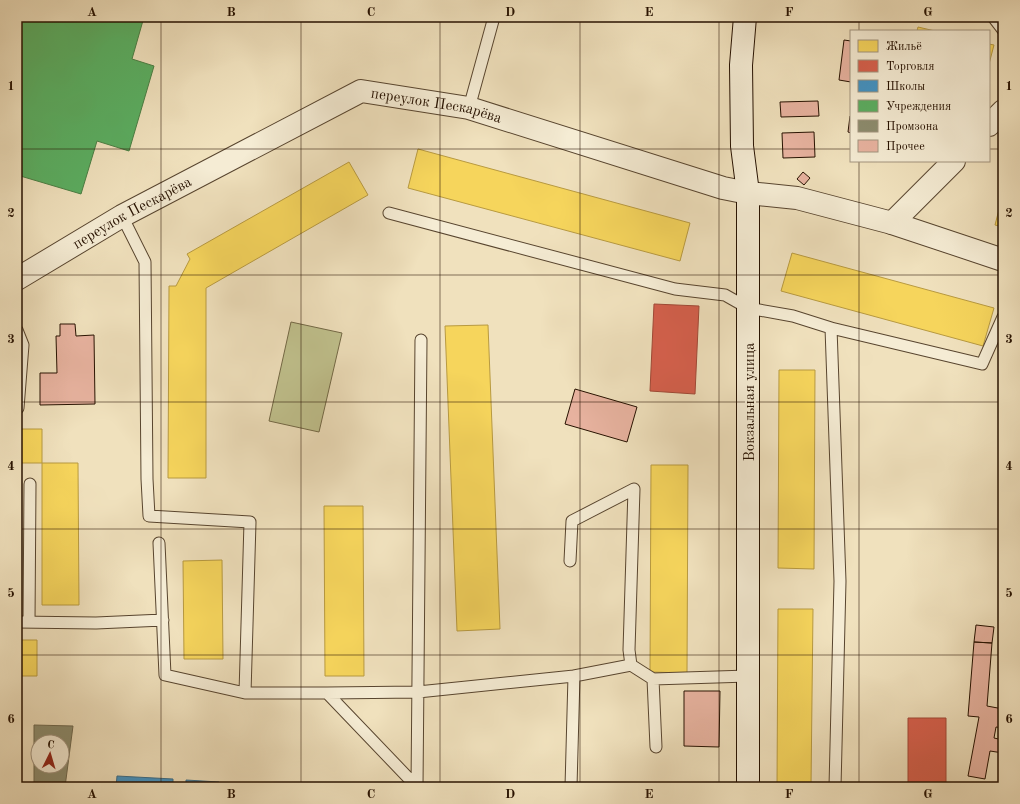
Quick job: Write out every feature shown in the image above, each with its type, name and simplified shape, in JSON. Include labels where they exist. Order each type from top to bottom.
[{"type":"street","name":"Вокзальная улица","points":[[744,17],[741,65],[742,146],[748,193],[748,787]]},
{"type":"street","name":"переулок Пескарёва","points":[[17,279],[122,216],[361,91],[469,108],[723,188],[748,193],[797,198],[892,223],[1003,260]]},
{"type":"street","points":[[990,124],[1003,111]]},
{"type":"street","points":[[892,223],[953,162]]},
{"type":"lane","points":[[469,108],[494,17]]},
{"type":"lane","points":[[993,17],[1003,30]]},
{"type":"lane","points":[[389,213],[675,289],[725,295],[748,308],[793,316],[831,328],[982,364],[1003,317]]},
{"type":"lane","points":[[122,216],[145,262],[147,479],[150,516],[250,522],[245,693]]},
{"type":"lane","points":[[831,328],[840,581],[835,787]]},
{"type":"lane","points":[[17,330],[23,345],[17,408]]},
{"type":"lane","points":[[417,787],[421,340]]},
{"type":"lane","points":[[29,622],[30,484]]},
{"type":"lane","points":[[570,561],[572,521],[634,489],[629,650],[631,665]]},
{"type":"lane","points":[[159,543],[165,675],[245,693],[327,694],[418,692],[574,676],[631,665],[652,679],[748,676]]},
{"type":"lane","points":[[17,622],[96,623],[163,620]]},
{"type":"lane","points":[[571,787],[574,676]]},
{"type":"lane","points":[[652,679],[656,747]]},
{"type":"lane","points":[[327,694],[417,787]]},
{"type":"green space","points":[[291,322],[342,333],[319,432],[269,421]]},
{"type":"building: Жильё","points":[[918,27],[931,30],[917,30]]},
{"type":"building: Жильё","points":[[990,44],[994,45],[990,60]]},
{"type":"building: Жильё","points":[[418,149],[690,223],[680,261],[408,188]]},
{"type":"building: Жильё","points":[[349,162],[368,195],[206,288],[206,478],[168,478],[169,286],[176,286],[190,259],[187,254]]},
{"type":"building: Жильё","points":[[1003,194],[1003,227],[995,225]]},
{"type":"building: Жильё","points":[[792,253],[994,308],[983,346],[781,291]]},
{"type":"building: Жильё","points":[[488,325],[500,629],[457,631],[445,326]]},
{"type":"building: Жильё","points":[[779,370],[815,370],[814,569],[778,568]]},
{"type":"building: Жильё","points":[[17,429],[42,429],[42,463],[17,463]]},
{"type":"building: Жильё","points":[[42,463],[78,463],[79,605],[42,605]]},
{"type":"building: Жильё","points":[[651,465],[688,465],[687,673],[650,672]]},
{"type":"building: Жильё","points":[[324,506],[363,506],[364,676],[325,676]]},
{"type":"building: Жильё","points":[[222,560],[223,659],[184,659],[183,561]]},
{"type":"building: Жильё","points":[[778,609],[813,609],[811,787],[777,787]]},
{"type":"building: Жильё","points":[[17,640],[37,640],[37,676],[17,676]]},
{"type":"building: Торговля","points":[[654,304],[699,306],[695,394],[650,391]]},
{"type":"building: Торговля","points":[[908,718],[946,718],[946,787],[908,787]]},
{"type":"building: Школы","points":[[117,776],[173,779],[173,787],[116,787]]},
{"type":"building: Школы","points":[[186,780],[219,782],[219,787],[186,787]]},
{"type":"building: Учреждения","points":[[17,17],[144,17],[132,59],[154,66],[129,151],[97,141],[81,194],[17,175]]},
{"type":"building: Промзона","points":[[34,725],[73,726],[70,749],[70,734],[34,734]]},
{"type":"building: Промзона","points":[[34,774],[67,774],[65,787],[34,787]]},
{"type":"building: Прочее","points":[[844,40],[850,41],[850,82],[839,80]]},
{"type":"building: Прочее","points":[[818,101],[819,116],[781,117],[780,102]]},
{"type":"building: Прочее","points":[[850,116],[850,133],[848,132]]},
{"type":"building: Прочее","points":[[814,132],[815,157],[783,158],[782,133]]},
{"type":"building: Прочее","points":[[803,172],[810,178],[804,185],[797,179]]},
{"type":"building: Прочее","points":[[60,324],[75,324],[76,336],[94,335],[95,404],[40,405],[40,373],[57,373],[56,336],[60,336]]},
{"type":"building: Прочее","points":[[575,389],[637,407],[627,442],[565,424]]},
{"type":"building: Прочее","points":[[976,625],[994,627],[992,643],[974,642]]},
{"type":"building: Прочее","points":[[974,642],[992,643],[987,706],[1003,709],[1003,728],[996,727],[994,738],[1003,740],[1003,753],[990,751],[985,779],[968,776],[979,717],[968,716]]},
{"type":"building: Прочее","points":[[684,691],[720,691],[719,747],[684,746]]}]
